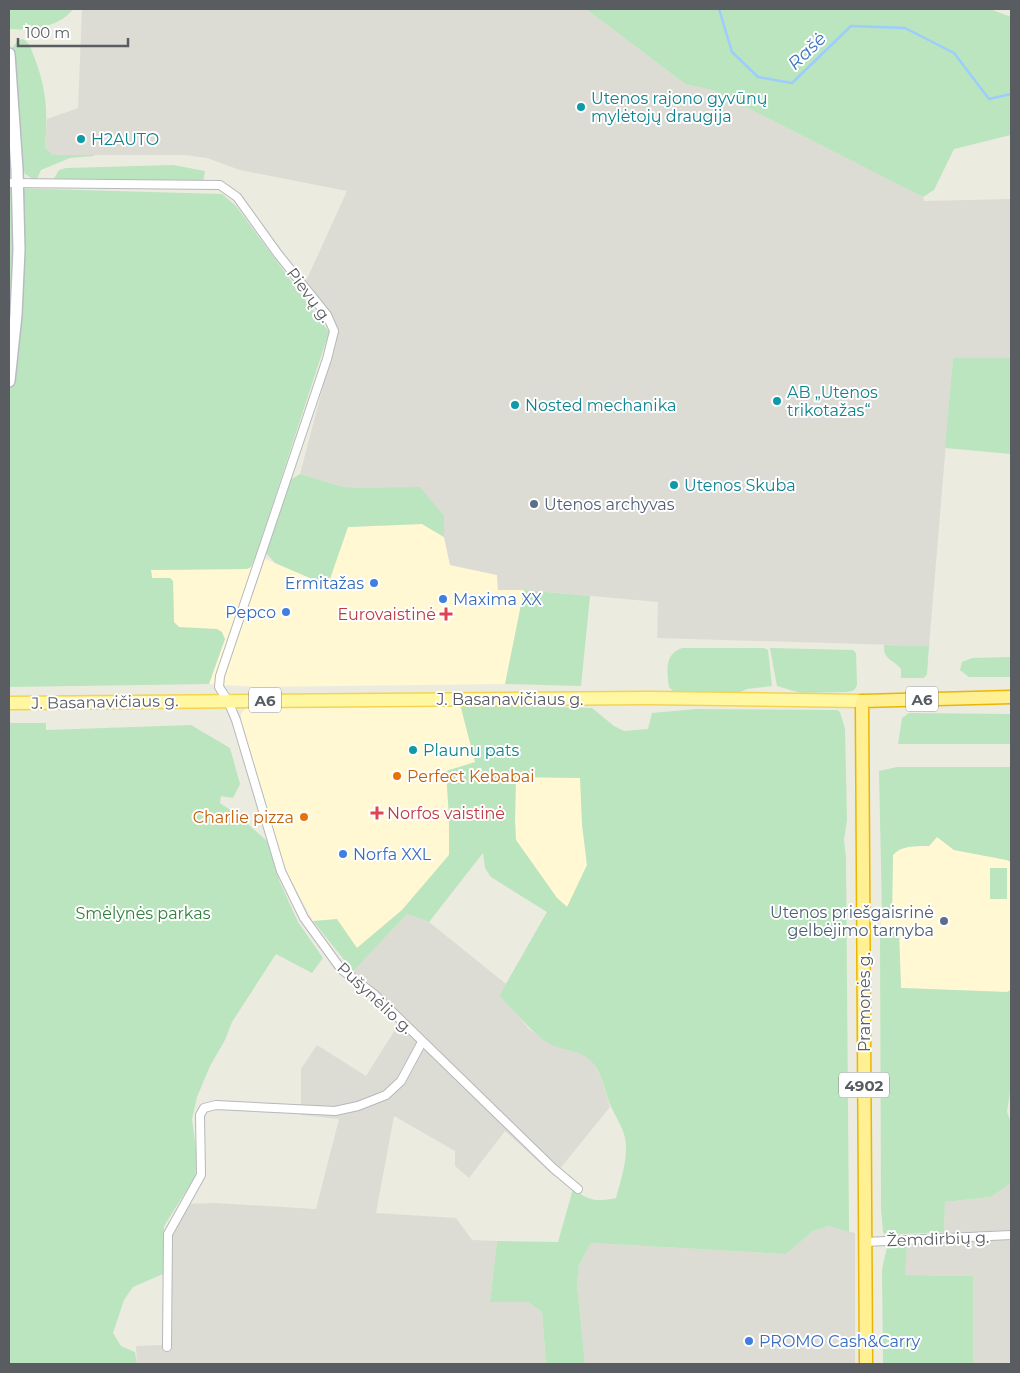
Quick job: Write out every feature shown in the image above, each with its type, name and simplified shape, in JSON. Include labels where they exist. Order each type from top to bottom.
[{"type":"highway","name":"J. Basanavičiaus g.","points":[[862,701],[1011,697]]},
{"type":"highway","name":"Pramonės g.","points":[[862,701],[866,1364]]},
{"type":"main road","points":[[9,54],[18,269],[16,315],[9,381]]},
{"type":"main road","name":"J. Basanavičiaus g.","points":[[9,703],[228,700],[744,698],[862,701]]},
{"type":"street","name":"Pievų g.","points":[[13,183],[220,185],[237,197],[278,254],[327,315],[334,331],[327,359],[220,676],[219,687],[228,700]]},
{"type":"street","name":"Pušynėlio g.","points":[[228,700],[258,789],[281,871],[304,918],[341,969],[375,995],[553,1168],[578,1189]]},
{"type":"street","points":[[167,1347],[168,1234],[201,1175],[200,1115],[204,1108],[216,1105],[335,1111],[358,1106],[386,1095],[396,1086],[405,1074],[422,1042]]},
{"type":"street","name":"Žemdirbių g.","points":[[865,1242],[1011,1235]]},
{"type":"shaded area","points":[[82,9],[586,9],[685,84],[712,90],[923,197],[924,201],[1011,199],[1011,358],[953,359],[929,646],[657,638],[658,602],[524,590],[498,590],[497,575],[450,565],[444,537],[443,516],[364,488],[344,487],[300,474],[337,333],[328,309],[306,281],[347,191],[240,170],[207,158],[184,155],[53,155],[45,148],[47,119],[78,108]]},
{"type":"shaded area","points":[[422,524],[444,537],[450,565],[497,575],[498,590],[524,590],[505,684],[256,687],[209,684],[225,639],[179,627],[174,622],[173,581],[170,578],[152,578],[151,570],[246,569],[256,555],[317,581],[329,579],[348,527]]},
{"type":"shaded area","points":[[460,704],[475,762],[449,818],[449,855],[402,910],[357,948],[337,920],[313,921],[289,877],[280,855],[241,722],[241,714],[247,707]]},
{"type":"shaded area","points":[[516,777],[581,778],[582,824],[587,865],[568,907],[557,898],[516,840]]},
{"type":"shaded area","points":[[937,837],[954,850],[1011,862],[1011,990],[1007,992],[901,988],[899,932],[880,932],[882,913],[885,916],[892,914],[893,855],[897,850],[907,847],[929,846]]},
{"type":"shaded area","points":[[407,914],[429,922],[506,984],[499,996],[529,1029],[553,1045],[582,1054],[593,1062],[601,1078],[610,1107],[554,1176],[505,1131],[469,1178],[455,1166],[455,1151],[394,1116],[376,1213],[456,1218],[472,1240],[497,1241],[490,1302],[528,1302],[542,1312],[546,1364],[137,1364],[136,1346],[162,1345],[166,1229],[181,1204],[216,1203],[316,1209],[339,1119],[301,1115],[301,1069],[317,1045],[366,1076],[398,1025],[362,992],[344,979]]},
{"type":"shaded area","points":[[1011,1183],[1011,1364],[973,1364],[973,1276],[904,1275],[907,1246],[910,1235],[944,1232],[945,1202],[991,1197]]},
{"type":"shaded area","points":[[829,1226],[855,1233],[855,1364],[585,1364],[577,1284],[579,1265],[591,1243],[786,1254],[813,1231]]},
{"type":"green space","points":[[9,9],[73,9],[60,20],[44,27],[9,29]]},
{"type":"green space","points":[[586,9],[990,9],[1011,17],[1011,135],[954,149],[934,190],[923,197],[712,90],[685,84]]},
{"type":"green space","points":[[22,39],[30,47],[44,90],[46,112],[45,148],[53,155],[94,155],[70,158],[41,170],[36,181],[25,174],[22,165],[12,48],[18,40]]},
{"type":"green space","points":[[173,165],[205,171],[203,182],[52,182],[59,170],[66,168]]},
{"type":"green space","points":[[9,188],[222,194],[236,206],[329,332],[251,567],[247,569],[151,570],[152,578],[170,578],[173,581],[174,622],[179,627],[217,629],[222,632],[225,639],[209,684],[9,687]]},
{"type":"green space","points":[[953,358],[1011,358],[1011,454],[945,448]]},
{"type":"green space","points":[[300,474],[344,487],[420,487],[444,516],[444,537],[422,524],[348,527],[330,579],[317,581],[275,563],[266,553],[290,480]]},
{"type":"green space","points":[[524,590],[590,596],[581,686],[505,684]]},
{"type":"green space","points":[[884,645],[929,646],[927,674],[924,678],[901,678],[901,669],[887,657]]},
{"type":"green space","points":[[682,648],[764,648],[768,650],[772,686],[747,689],[735,694],[675,693],[669,687],[668,664],[672,654]]},
{"type":"green space","points":[[770,648],[853,650],[856,653],[857,685],[854,690],[848,692],[801,693],[777,686]]},
{"type":"green space","points":[[1011,657],[1011,677],[969,677],[960,670],[962,662],[972,658]]},
{"type":"green space","points":[[460,704],[592,708],[614,726],[624,731],[648,729],[652,713],[696,709],[837,710],[840,712],[845,729],[847,820],[844,840],[846,858],[849,1232],[829,1226],[813,1231],[786,1254],[591,1243],[579,1265],[577,1284],[585,1364],[546,1364],[542,1312],[528,1302],[490,1302],[497,1241],[558,1242],[573,1189],[593,1200],[616,1198],[625,1158],[626,1142],[624,1134],[594,1064],[587,1057],[557,1047],[544,1040],[499,996],[547,912],[491,877],[485,868],[483,853],[429,922],[407,914],[353,971],[313,921],[337,919],[357,948],[402,910],[449,855],[446,771],[475,762]],"holes":[[[516,777],[580,778],[582,824],[587,865],[567,907],[557,898],[516,840]]]},
{"type":"green space","points":[[909,713],[1011,714],[1011,744],[898,744],[902,718]]},
{"type":"green space","name":"Smėlynės parkas","points":[[9,723],[46,723],[46,730],[191,725],[230,748],[240,784],[233,798],[221,796],[220,803],[239,816],[267,841],[279,880],[298,922],[323,958],[312,973],[276,954],[232,1022],[225,1040],[210,1066],[197,1097],[192,1119],[197,1158],[195,1177],[164,1226],[163,1274],[133,1287],[124,1300],[113,1333],[121,1346],[135,1352],[137,1364],[9,1364]]},
{"type":"green space","points":[[897,767],[1011,767],[1011,862],[954,850],[937,837],[929,846],[901,849],[893,855],[892,915],[885,916],[882,913],[879,771]]},
{"type":"green space","points":[[990,868],[1007,868],[1007,899],[990,899]]},
{"type":"green space","points":[[880,932],[899,932],[901,988],[1007,992],[1011,990],[1011,1085],[1007,1112],[1011,1123],[1011,1183],[991,1197],[945,1202],[944,1232],[885,1235],[883,1232],[881,1209]]},
{"type":"green space","points":[[907,1246],[905,1275],[973,1276],[973,1364],[883,1364],[882,1269],[887,1247]]},
{"type":"waterway","name":"Rašė","points":[[719,9],[732,52],[758,77],[792,83],[851,26],[905,28],[954,53],[989,99],[1011,94]]},
{"type":"place","name":"Utenos rajono gyvūnų mylėtojų draugija","points":[[581,107]]},
{"type":"place","name":"H2AUTO","points":[[81,139]]},
{"type":"place","name":"AB „Utenos trikotažas“","points":[[777,401]]},
{"type":"place","name":"Nosted mechanika","points":[[515,405]]},
{"type":"place","name":"Utenos Skuba","points":[[674,485]]},
{"type":"place","name":"Utenos archyvas","points":[[534,504]]},
{"type":"place","name":"Ermitažas","points":[[374,583]]},
{"type":"place","name":"Maxima XX","points":[[443,599]]},
{"type":"place","name":"Pepco","points":[[286,612]]},
{"type":"place","name":"Eurovaistinė","points":[[446,614]]},
{"type":"place","name":"Plaunu pats","points":[[413,750]]},
{"type":"place","name":"Perfect Kebabai","points":[[397,776]]},
{"type":"place","name":"Norfos vaistinė","points":[[377,813]]},
{"type":"place","name":"Charlie pizza","points":[[304,817]]},
{"type":"place","name":"Norfa XXL","points":[[343,854]]},
{"type":"place","name":"Utenos priešgaisrinė gelbėjimo tarnyba","points":[[944,921]]},
{"type":"place","name":"PROMO Cash&Carry","points":[[749,1341]]}]
